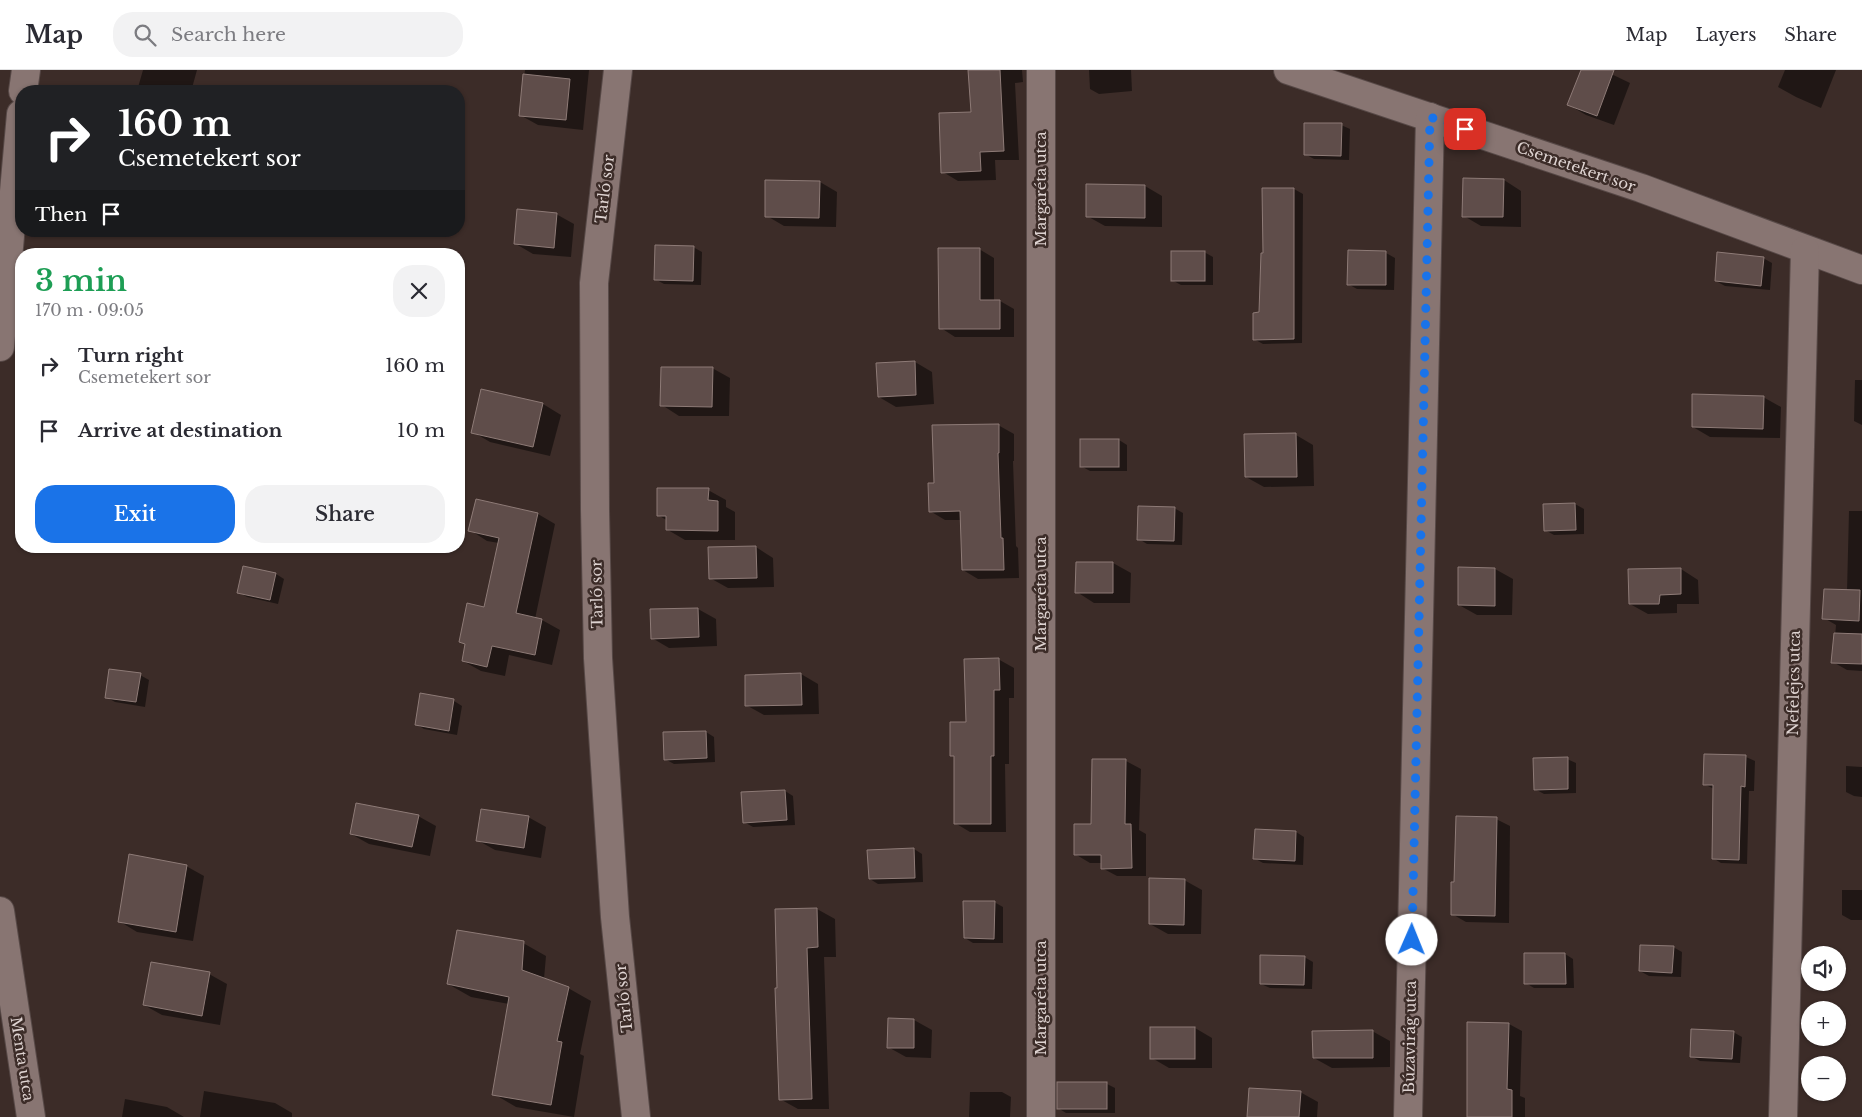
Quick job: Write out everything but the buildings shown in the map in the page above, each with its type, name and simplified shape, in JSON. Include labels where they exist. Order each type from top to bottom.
[{"type":"street","points":[[24,85],[26,70]]},
{"type":"street","name":"Tarló sor","points":[[618,70],[594,283],[595,510],[598,658],[615,917],[636,1117]]},
{"type":"street","name":"Margaréta utca","points":[[1041,70],[1041,1117]]},
{"type":"street","name":"Csemetekert sor","points":[[1288,70],[1641,188],[1862,270]]},
{"type":"street","name":"Búzavirág utca","points":[[1408,1117],[1430,117]]},
{"type":"street","points":[[0,347],[15,177]]},
{"type":"street","name":"Nefelejcs utca","points":[[1783,1117],[1804,250]]},
{"type":"street","name":"Menta utca","points":[[0,911],[31,1117]]},
{"type":"route","points":[[1412,940],[1430,117],[1465,129]]}]
